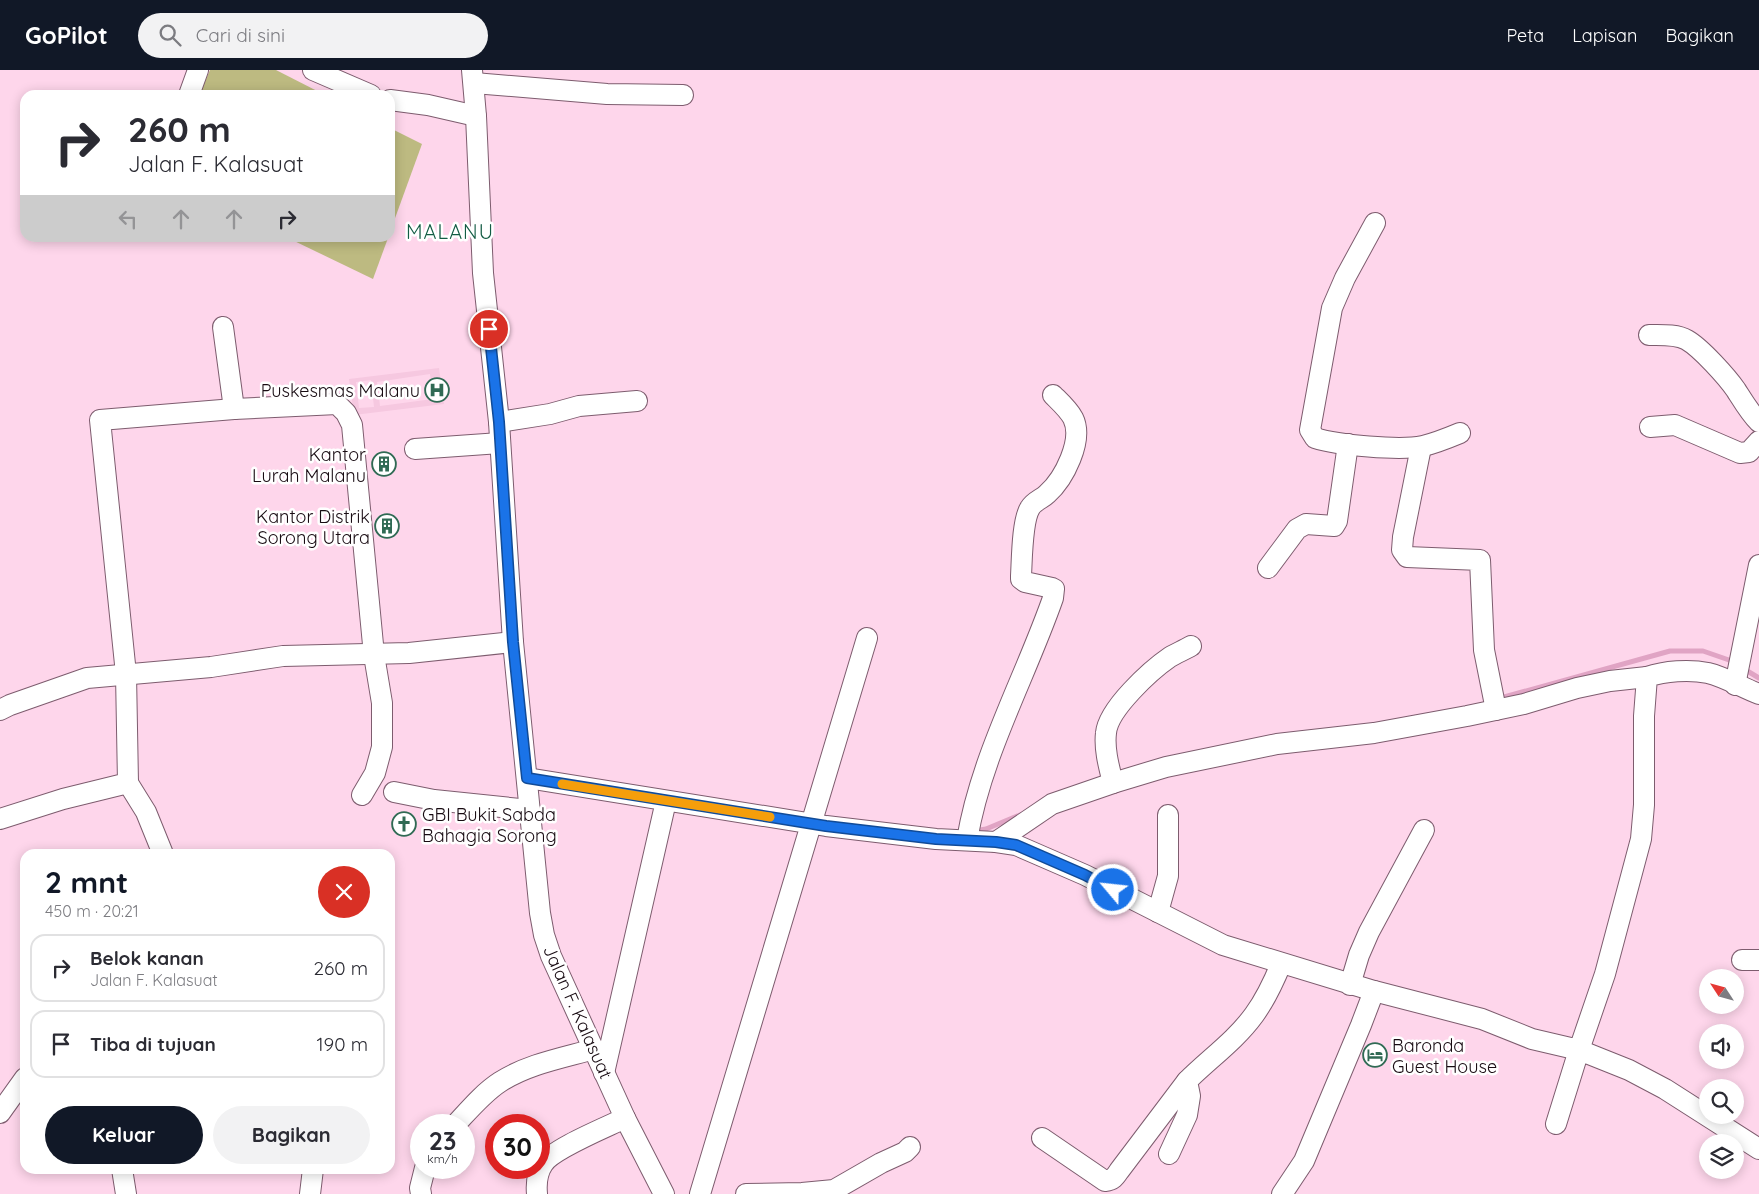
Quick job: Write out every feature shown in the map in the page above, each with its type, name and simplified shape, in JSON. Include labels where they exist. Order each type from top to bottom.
[{"type":"street","points":[[191,90],[198,70]]},
{"type":"street","points":[[313,70],[359,90]]},
{"type":"street","points":[[473,77],[607,94],[683,95]]},
{"type":"street","name":"Jalan F. Kalasuat","points":[[473,77],[483,273],[499,422],[513,642],[540,913],[544,935],[551,956],[625,1118],[664,1194]]},
{"type":"street","points":[[395,101],[428,105],[476,116]]},
{"type":"street","points":[[1375,223],[1345,278],[1332,308],[1310,430],[1314,438],[1324,441],[1384,447],[1421,447],[1460,433]]},
{"type":"street","points":[[223,328],[234,409]]},
{"type":"street","points":[[1649,334],[1673,336],[1687,340],[1722,373],[1759,422]]},
{"type":"street","points":[[968,831],[985,774],[1014,693],[1053,598],[1054,589],[1025,582],[1021,579],[1027,514],[1035,502],[1047,494],[1060,480],[1071,457],[1075,442],[1076,426],[1073,418],[1052,396]]},
{"type":"street","points":[[499,422],[550,414],[579,406],[637,401]]},
{"type":"street","points":[[161,849],[146,812],[128,783],[126,674],[100,420],[234,409],[337,404],[346,413],[352,425],[374,655],[382,703],[382,746],[375,774],[362,795]]},
{"type":"street","points":[[1650,427],[1675,426],[1740,453],[1749,452],[1759,441]]},
{"type":"street","points":[[415,449],[500,443]]},
{"type":"street","points":[[1268,568],[1297,530],[1306,524],[1334,526],[1337,522],[1348,444]]},
{"type":"street","points":[[1421,447],[1402,550],[1407,557],[1480,560],[1484,650],[1496,707]]},
{"type":"street","points":[[1737,678],[1759,565]]},
{"type":"street","points":[[700,1194],[867,638]]},
{"type":"street","points":[[0,710],[10,704],[87,678],[211,667],[283,656],[374,655],[513,642]]},
{"type":"street","points":[[1110,770],[1106,731],[1124,699],[1170,658],[1191,646]]},
{"type":"street","points":[[996,842],[1052,804],[1110,770],[1166,767],[1277,744],[1374,733],[1610,681],[1646,677],[1658,673],[1689,671],[1737,678],[1759,694]]},
{"type":"street","points":[[1556,1124],[1578,1050],[1605,974],[1641,839],[1644,804],[1646,677]]},
{"type":"street","points":[[527,778],[826,826],[894,834],[968,831],[996,842],[1026,848],[1085,875],[1223,945],[1374,991],[1482,1019],[1532,1039],[1578,1050],[1629,1070],[1665,1089],[1759,1150]]},
{"type":"street","points":[[0,819],[128,783]]},
{"type":"street","points":[[394,792],[434,800],[530,810]]},
{"type":"street","points":[[604,1073],[666,801]]},
{"type":"street","points":[[1158,912],[1168,876],[1168,815]]},
{"type":"street","points":[[1350,984],[1359,955],[1373,924],[1424,830]]},
{"type":"street","points":[[1042,1138],[1105,1181],[1110,1180],[1119,1171],[1187,1081],[1232,1040],[1254,1015],[1274,981],[1281,964]]},
{"type":"street","points":[[1282,1194],[1304,1161],[1374,991]]},
{"type":"street","points":[[465,1114],[499,1082],[537,1064],[594,1049]]},
{"type":"street","points":[[1169,1154],[1187,1115],[1190,1096],[1187,1081]]},
{"type":"street","points":[[0,1113],[20,1085]]},
{"type":"street","points":[[537,1194],[538,1173],[544,1162],[555,1153],[625,1118]]},
{"type":"street","points":[[746,1194],[802,1193],[834,1190],[910,1147]]},
{"type":"street","points":[[123,1174],[126,1194]]},
{"type":"street","points":[[310,1194],[312,1174]]},
{"type":"street","points":[[421,1194],[422,1179]]},
{"type":"shaded area","points":[[210,70],[276,70],[315,90],[201,90]]},
{"type":"shaded area","points":[[395,130],[422,144],[395,218]]},
{"type":"shaded area","points":[[296,242],[387,242],[373,279]]},
{"type":"shaded area","name":"Puskesmas Malanu","points":[[439,368],[444,404],[354,415],[349,379]],"holes":[[[430,374],[433,399],[380,406],[377,382]],[[371,380],[374,407],[359,408],[356,382]]]},
{"type":"waterway","points":[[1497,699],[1670,651],[1703,651],[1735,663]]},
{"type":"waterway","points":[[1744,669],[1759,678]]},
{"type":"waterway","points":[[974,831],[986,829],[1020,815]]},
{"type":"slow traffic","points":[[562,784],[770,817]]},
{"type":"place","name":"Puskesmas Malanu","points":[[437,390]]},
{"type":"place","name":"Kantor Lurah Malanu","points":[[384,464]]},
{"type":"place","name":"Kantor Distrik Sorong Utara","points":[[387,526]]},
{"type":"place","name":"GBI Bukit Sabda Bahagia Sorong","points":[[404,824]]},
{"type":"place","name":"Baronda Guest House","points":[[1375,1055]]},
{"type":"district","name":"MALANU","points":[[450,231]]},
{"type":"route","points":[[489,329],[499,422],[513,642],[527,778],[826,826],[936,839],[1016,845],[1085,875],[1113,890]]}]
